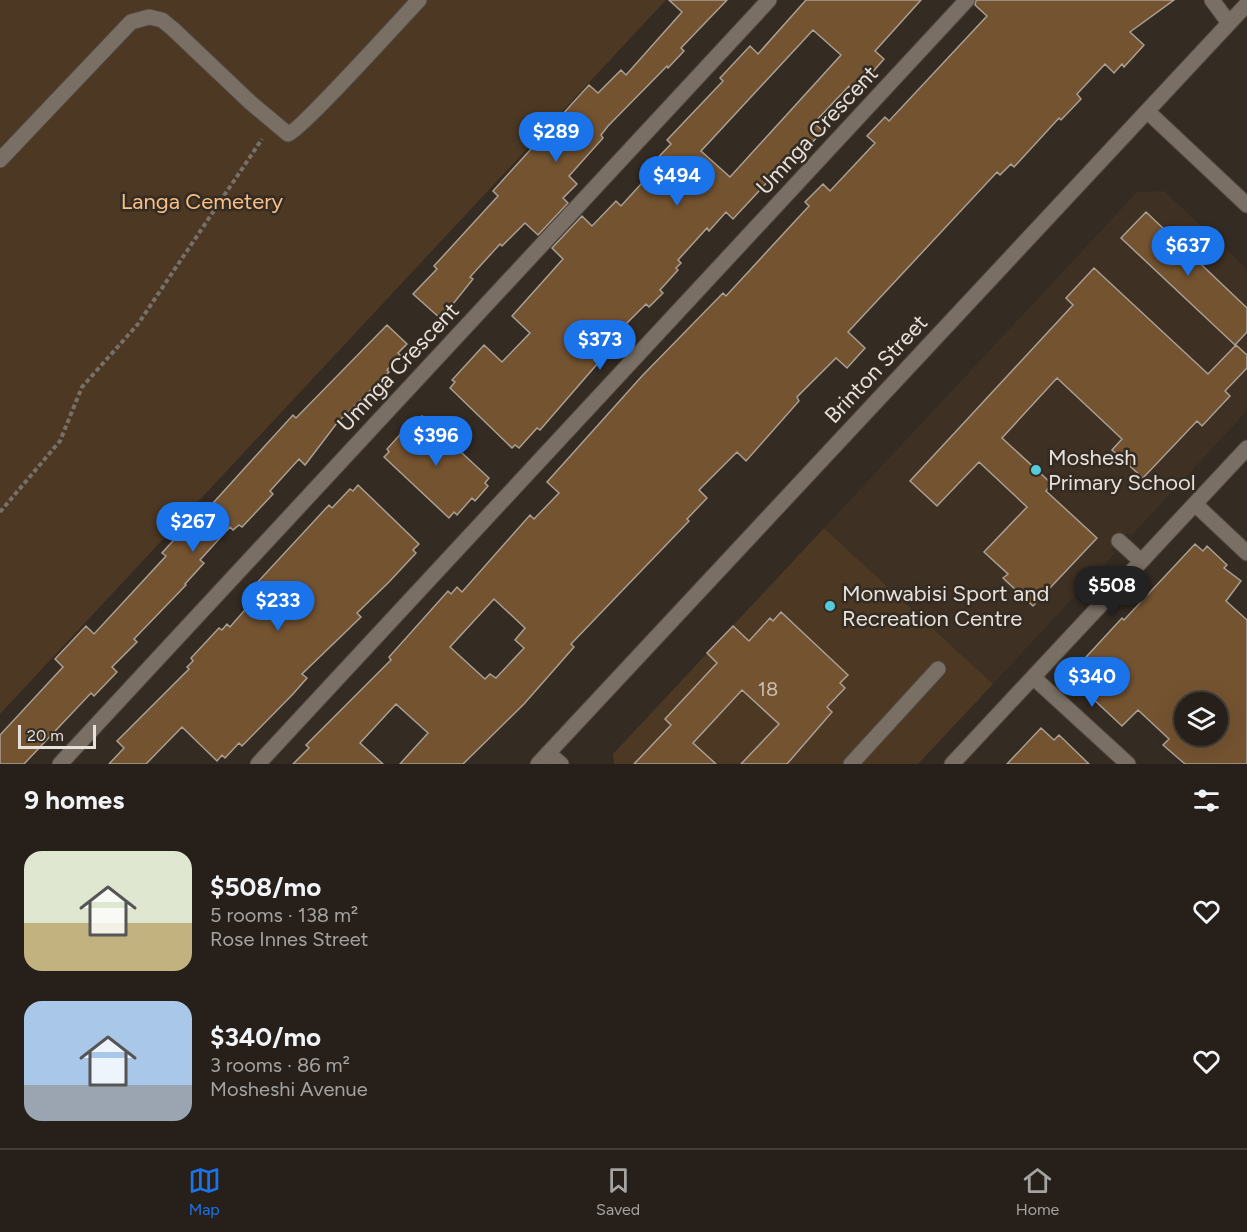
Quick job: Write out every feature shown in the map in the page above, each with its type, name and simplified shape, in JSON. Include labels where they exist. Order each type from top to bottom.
[{"type":"street","points":[[0,160],[108,44],[131,22],[141,18],[162,20],[173,28],[273,124],[288,134],[293,133],[419,0]]},
{"type":"street","name":"Umnga Crescent","points":[[64,763],[769,0]]},
{"type":"street","name":"Umnga Crescent","points":[[258,764],[967,0]]},
{"type":"street","points":[[1212,0],[1229,23]]},
{"type":"street","name":"Brinton Street","points":[[543,758],[1247,4]]},
{"type":"street","points":[[1147,111],[1247,205]]},
{"type":"street","points":[[952,764],[1247,448]]},
{"type":"street","points":[[1195,504],[1247,553]]},
{"type":"street","points":[[1119,541],[1141,561]]},
{"type":"street","points":[[851,764],[938,669]]},
{"type":"street","points":[[1033,677],[1128,764]]},
{"type":"street","points":[[543,758],[561,764]]},
{"type":"path","points":[[0,512],[60,441],[82,387],[138,324],[273,124]]},
{"type":"shaded area","name":"Moshesh Primary School","points":[[1164,191],[1247,269],[1247,411],[1131,536],[1127,533],[1119,541],[1112,549],[1115,553],[993,684],[824,528],[1137,192]]},
{"type":"green space","name":"Langa Cemetery","points":[[0,0],[666,0],[0,714]]},
{"type":"green space","name":"Monwabisi Sport and Recreation Centre","points":[[824,528],[993,684],[918,764],[614,764],[613,754]]},
{"type":"building","points":[[669,0],[727,0],[681,48],[684,51],[668,68],[667,66],[608,126],[601,135],[603,138],[569,176],[577,184],[563,198],[568,203],[538,235],[525,223],[502,246],[500,244],[470,277],[473,279],[441,319],[413,294],[437,269],[434,266],[498,196],[493,191],[589,85],[598,93],[621,70],[626,75],[682,12]]},
{"type":"building","points":[[806,0],[921,0],[875,51],[884,59],[855,92],[849,86],[814,123],[823,131],[805,150],[800,147],[733,219],[726,212],[709,231],[707,228],[678,260],[681,263],[676,268],[678,270],[660,290],[663,293],[649,307],[646,304],[610,340],[612,341],[594,360],[598,363],[540,430],[537,428],[519,448],[515,445],[512,448],[450,388],[455,382],[452,380],[484,345],[502,362],[530,333],[512,316],[563,259],[552,248],[582,216],[592,226],[616,201],[621,206],[651,173],[647,169],[671,144],[667,140],[723,81],[720,78],[750,46],[758,54]],"holes":[[[813,30],[841,55],[730,177],[701,151]]]},
{"type":"building","points":[[976,0],[1174,0],[1130,32],[1144,45],[1124,67],[1122,64],[1114,73],[1105,64],[1077,94],[1081,99],[1061,120],[1059,118],[1014,167],[1011,164],[1000,175],[997,172],[848,332],[865,348],[847,368],[836,358],[797,397],[799,401],[746,461],[737,452],[699,490],[707,498],[687,519],[689,521],[571,644],[574,647],[524,704],[463,764],[400,764],[428,733],[396,704],[360,743],[383,764],[293,764],[309,748],[306,745],[391,660],[389,657],[448,591],[451,594],[457,587],[462,592],[530,515],[534,519],[559,493],[547,482],[642,376],[723,293],[726,296],[809,206],[805,202],[823,184],[830,191],[875,143],[867,136],[885,117],[889,121],[987,16],[975,5]],"holes":[[[494,599],[525,628],[515,640],[524,648],[496,678],[490,674],[485,679],[450,647]]]},
{"type":"building","points":[[1146,212],[1247,308],[1247,332],[1235,345],[1121,238]]},
{"type":"building","points":[[1094,268],[1208,374],[1236,345],[1247,355],[1247,368],[1225,391],[1230,396],[1202,426],[1197,421],[1143,478],[1112,450],[1122,439],[1057,378],[1002,438],[1052,484],[1046,491],[1097,538],[1033,606],[1003,578],[1008,574],[984,552],[1027,507],[979,462],[937,506],[910,481],[1073,305],[1066,298]]},
{"type":"building","points":[[387,325],[407,344],[398,353],[401,356],[387,370],[389,372],[337,423],[305,465],[299,459],[270,491],[273,494],[242,527],[239,525],[233,530],[230,527],[200,560],[204,563],[186,585],[134,639],[137,642],[112,667],[117,672],[94,696],[91,693],[24,764],[0,764],[0,735],[63,667],[55,659],[86,626],[94,634],[166,556],[162,553],[181,532],[184,535],[293,415],[296,418]]},
{"type":"building","points":[[422,416],[489,478],[485,483],[488,486],[475,501],[472,498],[457,515],[454,512],[449,518],[384,457],[389,452],[387,449],[414,419],[417,422]]},
{"type":"building","points":[[358,485],[419,544],[413,550],[416,553],[357,613],[361,617],[302,674],[307,678],[293,694],[242,746],[239,743],[225,758],[222,755],[217,761],[182,727],[146,764],[109,764],[124,748],[117,741],[189,669],[187,667],[193,661],[191,658],[219,628],[222,630],[227,624],[230,627],[257,596],[254,593],[257,589],[254,586],[329,505],[332,508],[350,489],[353,491]]},
{"type":"building","points":[[1195,544],[1203,551],[1207,546],[1227,565],[1224,568],[1241,581],[1226,601],[1247,620],[1247,764],[1185,764],[1163,745],[1169,739],[1138,710],[1122,726],[1075,682],[1082,675],[1076,669],[1122,618],[1124,620]]},
{"type":"building","points":[[781,612],[848,675],[840,683],[845,688],[827,707],[832,712],[787,764],[741,764],[779,724],[742,690],[693,743],[716,764],[634,764],[671,725],[665,719],[717,663],[707,653],[733,626],[749,641],[770,618],[773,621]]},
{"type":"building","points":[[1041,728],[1054,740],[1059,735],[1089,764],[1007,764]]},
{"type":"place","name":"Moshesh Primary School","points":[[1036,470]]},
{"type":"place","name":"Monwabisi Sport and Recreation Centre","points":[[830,606]]}]
